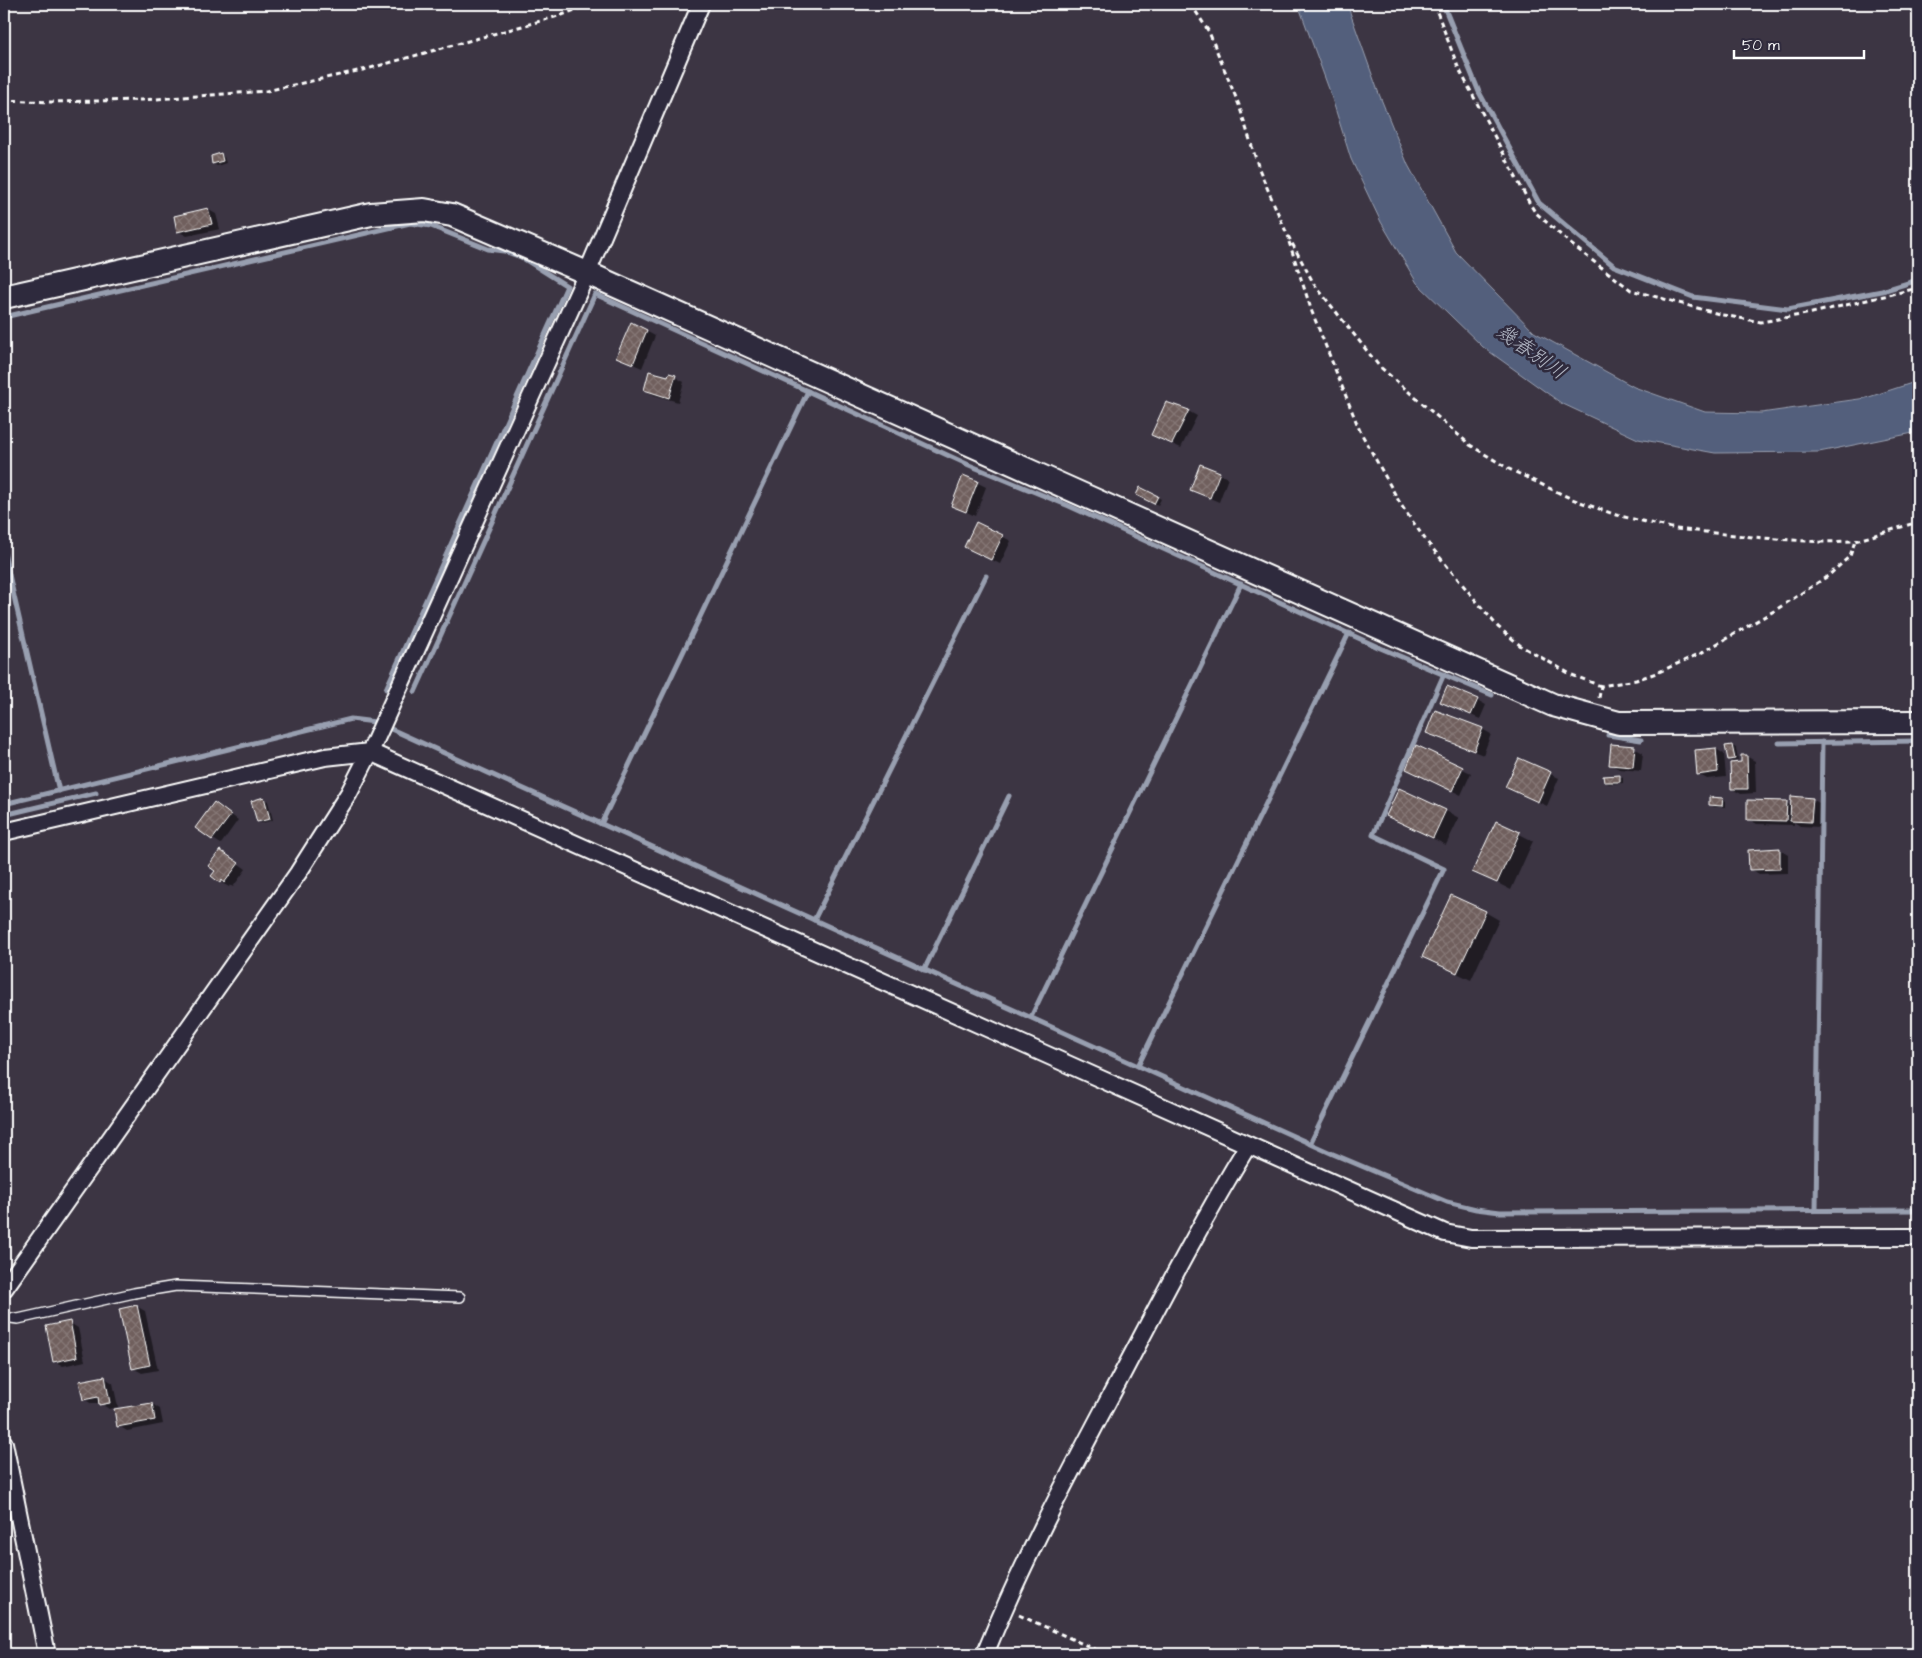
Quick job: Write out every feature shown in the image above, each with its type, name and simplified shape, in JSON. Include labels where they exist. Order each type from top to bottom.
[{"type":"street","points":[[4,1290],[298,872],[350,793],[587,274],[701,4]]},
{"type":"street","points":[[4,297],[370,214],[403,210],[424,210],[452,216],[587,274],[1553,705],[1619,723],[1918,722]]},
{"type":"street","points":[[4,832],[325,757],[370,752],[1445,1233],[1471,1238],[1918,1237]]},
{"type":"street","points":[[985,1654],[1004,1608],[1055,1502],[1215,1199],[1248,1145]]},
{"type":"street","points":[[4,1444],[47,1654]]},
{"type":"lane","points":[[4,1317],[18,1319],[134,1293],[176,1286],[460,1297]]},
{"type":"path","points":[[4,100],[51,102],[142,100],[266,91],[385,64],[562,15],[591,4]]},
{"type":"path","points":[[1191,4],[1210,32],[1240,105],[1259,169],[1287,234],[1314,284],[1379,366],[1470,445],[1509,469],[1544,487],[1580,502],[1616,515],[1676,529],[1821,542],[1855,541],[1918,522]]},
{"type":"path","points":[[1434,4],[1458,67],[1535,212],[1572,245],[1631,290],[1723,315],[1761,322],[1812,313],[1918,288]]},
{"type":"path","points":[[1287,234],[1312,312],[1360,431],[1401,505],[1428,542],[1498,627],[1521,646],[1572,675],[1600,686],[1636,680],[1702,653],[1766,616],[1828,576],[1850,556],[1855,541]]},
{"type":"path","points":[[1597,718],[1600,686]]},
{"type":"path","points":[[1004,1608],[1105,1654]]},
{"type":"water","points":[[4,4],[166,4],[116,8]]},
{"type":"water","name":"幾春別川","points":[[1298,4],[1347,4],[1379,94],[1408,165],[1456,252],[1534,332],[1634,387],[1705,412],[1761,413],[1866,398],[1918,381],[1918,432],[1819,452],[1715,453],[1638,439],[1561,403],[1483,347],[1417,283],[1381,222],[1351,159],[1329,89]]},
{"type":"building","points":[[221,153],[223,161],[212,164],[211,156]]},
{"type":"building","points":[[208,208],[212,224],[177,232],[174,216]]},
{"type":"building","points":[[631,322],[647,330],[633,364],[616,357]]},
{"type":"building","points":[[649,371],[668,376],[669,373],[676,375],[669,398],[644,390]]},
{"type":"building","points":[[1166,402],[1189,410],[1172,444],[1151,435]]},
{"type":"building","points":[[1200,464],[1220,472],[1210,498],[1190,490]]},
{"type":"building","points":[[963,475],[978,481],[966,512],[951,506]]},
{"type":"building","points":[[1140,487],[1158,496],[1154,504],[1136,495]]},
{"type":"building","points":[[976,522],[1003,535],[991,560],[964,547]]},
{"type":"building","points":[[1447,686],[1478,699],[1471,715],[1440,702]]},
{"type":"building","points":[[1435,710],[1483,728],[1474,751],[1426,733]]},
{"type":"building","points":[[1611,744],[1635,746],[1633,767],[1609,765]]},
{"type":"building","points":[[1416,745],[1463,767],[1452,791],[1406,769]]},
{"type":"building","points":[[1732,745],[1735,759],[1728,760],[1725,746]]},
{"type":"building","points":[[1716,748],[1718,772],[1697,775],[1695,750]]},
{"type":"building","points":[[1741,755],[1747,755],[1748,789],[1731,789],[1730,763],[1741,762]]},
{"type":"building","points":[[1519,758],[1551,772],[1538,802],[1505,787]]},
{"type":"building","points":[[1620,775],[1620,782],[1604,782],[1603,776]]},
{"type":"building","points":[[1399,788],[1446,810],[1433,838],[1386,816]]},
{"type":"building","points":[[1791,796],[1813,798],[1811,822],[1790,821]]},
{"type":"building","points":[[264,797],[270,819],[257,822],[251,801]]},
{"type":"building","points":[[1709,797],[1723,798],[1722,806],[1709,805]]},
{"type":"building","points":[[1747,800],[1787,801],[1786,821],[1747,820]]},
{"type":"building","points":[[214,802],[231,815],[212,840],[195,828]]},
{"type":"building","points":[[1496,821],[1520,832],[1497,883],[1472,872]]},
{"type":"building","points":[[1780,848],[1780,869],[1749,870],[1748,850]]},
{"type":"building","points":[[220,850],[239,863],[224,883],[222,880],[220,883],[211,876],[215,871],[208,866]]},
{"type":"building","points":[[1451,895],[1486,911],[1457,973],[1422,957]]},
{"type":"building","points":[[137,1305],[150,1365],[132,1369],[119,1309]]},
{"type":"building","points":[[70,1321],[77,1357],[53,1362],[46,1326]]},
{"type":"building","points":[[105,1376],[110,1403],[99,1405],[98,1397],[83,1400],[79,1381]]},
{"type":"building","points":[[152,1403],[155,1420],[117,1427],[114,1409]]},
{"type":"waterway","points":[[1443,4],[1479,92],[1539,203],[1614,266],[1693,297],[1788,309],[1882,291],[1918,280]]},
{"type":"waterway","points":[[4,317],[410,223],[431,226],[488,249],[504,251],[521,257],[567,286],[386,689]]},
{"type":"waterway","points":[[415,692],[595,294],[969,465],[1069,506],[1378,647],[1492,695]]},
{"type":"waterway","points":[[601,824],[808,391]]},
{"type":"waterway","points":[[4,553],[59,791]]},
{"type":"waterway","points":[[814,920],[986,576]]},
{"type":"waterway","points":[[1031,1017],[1241,584]]},
{"type":"waterway","points":[[1138,1066],[1349,633]]},
{"type":"waterway","points":[[1310,1144],[1444,869],[1373,835],[1444,674]]},
{"type":"waterway","points":[[4,804],[351,719],[375,722]]},
{"type":"waterway","points":[[391,729],[1333,1154],[1447,1202],[1476,1209],[1500,1212],[1918,1210]]},
{"type":"waterway","points":[[1608,735],[1641,740]]},
{"type":"waterway","points":[[1779,743],[1918,741]]},
{"type":"waterway","points":[[1816,1210],[1822,742]]},
{"type":"waterway","points":[[4,815],[96,793]]},
{"type":"waterway","points":[[924,970],[1009,796]]}]
